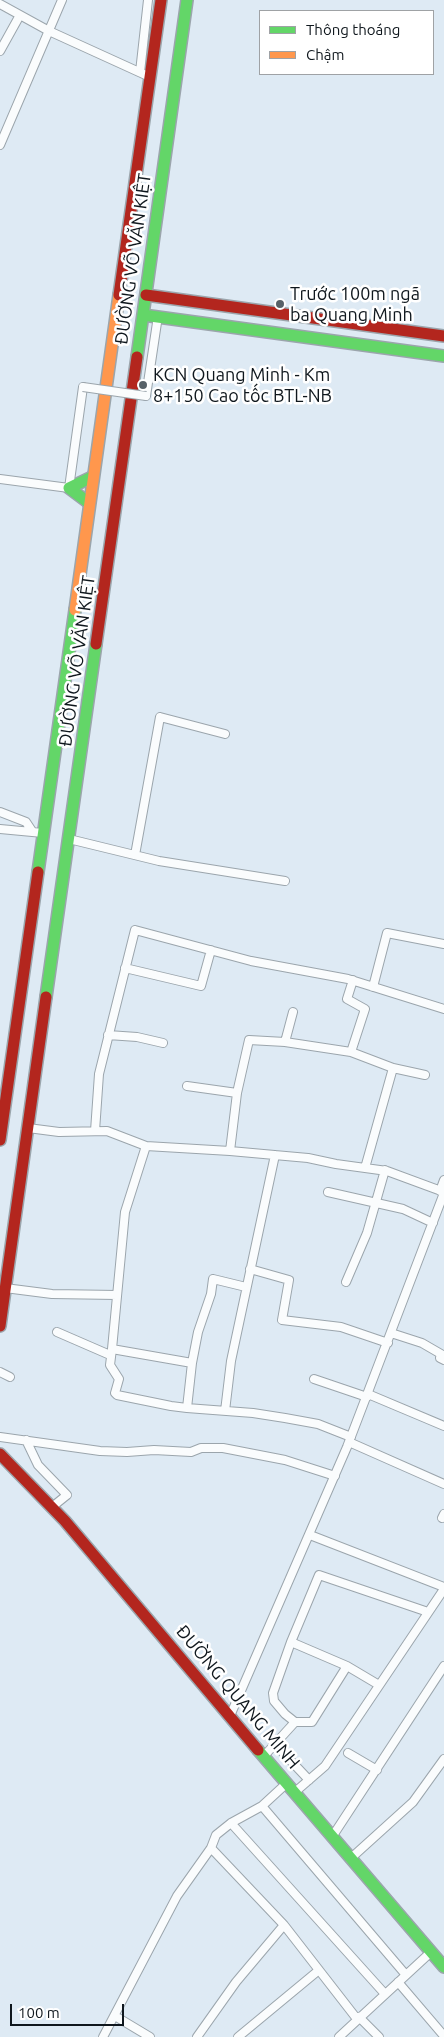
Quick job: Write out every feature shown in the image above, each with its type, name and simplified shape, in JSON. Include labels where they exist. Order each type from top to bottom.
[{"type":"main road","name":"ĐƯỜNG VÕ VĂN KIỆT","points":[[0,1326],[69,839],[132,293],[145,74],[160,0]]},
{"type":"main road","name":"ĐƯỜNG VÕ VĂN KIỆT","points":[[0,1134],[5,1070],[38,832],[67,663],[88,479],[111,350],[130,313],[132,293],[187,0]]},
{"type":"main road","points":[[132,293],[444,336]]},
{"type":"main road","points":[[158,316],[161,297]]},
{"type":"main road","points":[[130,313],[444,356]]},
{"type":"main road","points":[[85,500],[69,488],[88,479]]},
{"type":"main road","name":"ĐƯỜNG QUANG MINH","points":[[0,1454],[52,1507],[133,1599],[350,1859],[444,1967]]},
{"type":"street","points":[[0,145],[3,132],[62,0]]},
{"type":"street","points":[[0,4],[49,31],[145,74],[148,0]]},
{"type":"street","points":[[0,51],[20,15]]},
{"type":"street","points":[[0,479],[69,488],[83,388],[146,396],[158,316]]},
{"type":"street","points":[[135,855],[160,717],[225,734]]},
{"type":"street","points":[[0,812],[26,822],[38,832]]},
{"type":"street","points":[[0,829],[38,832]]},
{"type":"street","points":[[69,839],[158,861],[285,881]]},
{"type":"street","points":[[95,1131],[99,1074],[135,930],[251,961],[353,980],[444,1009]]},
{"type":"street","points":[[372,987],[387,933],[444,944]]},
{"type":"street","points":[[125,968],[201,986],[211,950]]},
{"type":"street","points":[[351,1052],[364,1009],[362,1006],[349,1002],[347,999],[353,980]]},
{"type":"street","points":[[285,1042],[293,1012]]},
{"type":"street","points":[[108,1035],[163,1043]]},
{"type":"street","points":[[230,1151],[237,1093],[249,1040],[285,1042],[351,1052],[393,1068],[425,1075]]},
{"type":"street","points":[[365,1168],[393,1068]]},
{"type":"street","points":[[187,1086],[237,1093]]},
{"type":"street","points":[[28,1128],[59,1132],[108,1131],[146,1146],[275,1155],[385,1170],[443,1192]]},
{"type":"street","points":[[146,1146],[125,1212],[110,1365],[119,1379],[115,1393],[117,1395],[188,1408],[253,1413],[318,1424],[444,1484]]},
{"type":"street","points":[[225,1411],[231,1361],[275,1155]]},
{"type":"street","points":[[346,1282],[367,1233],[385,1170]]},
{"type":"street","points":[[230,1716],[310,1535],[368,1396],[433,1223],[443,1192],[444,1180]]},
{"type":"street","points":[[328,1192],[403,1209],[433,1223]]},
{"type":"street","points":[[250,1269],[289,1280],[282,1320],[341,1327],[388,1342]]},
{"type":"street","points":[[188,1408],[192,1363],[198,1332],[211,1294],[213,1280],[246,1287]]},
{"type":"street","points":[[5,1288],[52,1294],[117,1295]]},
{"type":"street","points":[[57,1332],[111,1352],[192,1363]]},
{"type":"street","points":[[391,1333],[422,1343],[441,1354],[440,1358],[444,1360]]},
{"type":"street","points":[[0,1372],[10,1377]]},
{"type":"street","points":[[314,1379],[368,1396],[444,1426]]},
{"type":"street","points":[[0,1437],[73,1448],[127,1452],[154,1450],[191,1452],[201,1448],[223,1448],[285,1460],[335,1476]]},
{"type":"street","points":[[26,1440],[38,1465],[67,1495],[52,1507]]},
{"type":"street","points":[[103,2037],[177,1896],[211,1848],[216,1835],[231,1823],[291,1788],[309,1780],[325,1766],[444,1588],[310,1535]]},
{"type":"street","points":[[347,1666],[312,1722],[295,1722],[274,1701],[273,1697],[291,1642],[319,1575],[428,1612]]},
{"type":"street","points":[[291,1642],[347,1666],[378,1685]]},
{"type":"street","points":[[332,1837],[444,1666]]},
{"type":"street","points":[[264,1756],[295,1722]]},
{"type":"street","points":[[275,1744],[309,1780]]},
{"type":"street","points":[[348,1753],[377,1770]]},
{"type":"street","points":[[350,1859],[413,1802],[444,1759]]},
{"type":"street","points":[[262,1806],[406,1975]]},
{"type":"street","points":[[231,1823],[385,1994]]},
{"type":"street","points":[[211,1848],[284,1926],[358,2018],[379,2037]]},
{"type":"street","points":[[197,2037],[236,1982],[284,1926]]},
{"type":"street","points":[[339,2037],[431,1952]]},
{"type":"street","points":[[238,2037],[319,1970]]},
{"type":"street","points":[[398,1982],[444,2036]]},
{"type":"street","points":[[115,2016],[150,2037]]},
{"type":"traffic: fast","points":[[137,357],[187,0]]},
{"type":"traffic: fast","points":[[143,315],[444,356]]},
{"type":"traffic: fast","points":[[89,503],[69,488],[92,477]]},
{"type":"traffic: fast","points":[[38,872],[75,610]]},
{"type":"traffic: fast","points":[[46,997],[96,644]]},
{"type":"traffic: fast","points":[[258,1750],[444,1967]]},
{"type":"traffic: slow","points":[[75,610],[119,295]]},
{"type":"traffic: jam","points":[[119,295],[161,0]]},
{"type":"traffic: jam","points":[[146,295],[444,336]]},
{"type":"traffic: jam","points":[[96,644],[137,357]]},
{"type":"traffic: jam","points":[[0,1140],[38,872]]},
{"type":"traffic: jam","points":[[0,1326],[46,997]]},
{"type":"traffic: jam","points":[[0,1454],[65,1521],[258,1750]]},
{"type":"place","name":"Trước 100m ngã ba Quang Minh","points":[[280,304]]},
{"type":"place","name":"KCN Quang Minh - Km 8+150 Cao tốc BTL-NB","points":[[143,385]]}]
